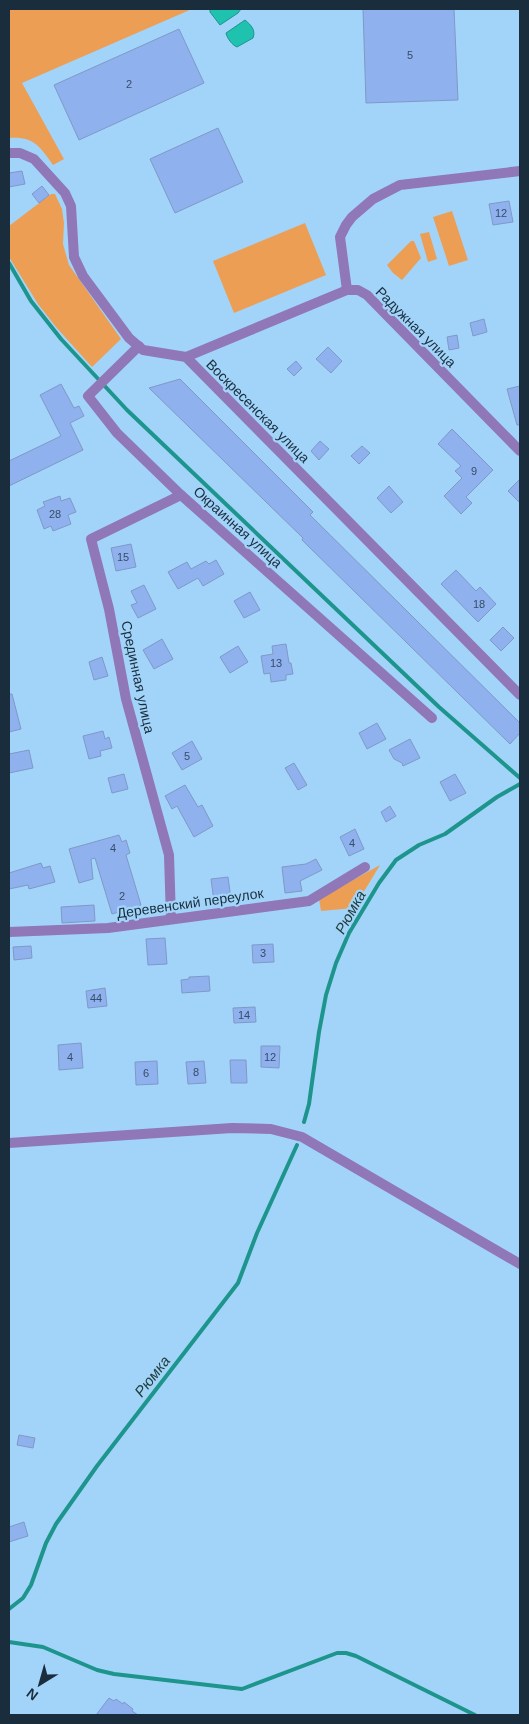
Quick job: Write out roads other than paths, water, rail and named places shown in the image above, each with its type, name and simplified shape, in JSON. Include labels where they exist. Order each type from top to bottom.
[{"type":"street","points":[[9,153],[20,153],[34,159],[65,193],[71,206],[74,257],[83,276],[129,338],[138,346]]},
{"type":"street","points":[[186,357],[346,290],[340,237],[352,217],[373,199],[400,185],[520,171]]},
{"type":"street","name":"Радужная улица","points":[[346,290],[358,290],[367,296],[520,451]]},
{"type":"street","name":"Воскресенская улица","points":[[138,346],[143,350],[186,357],[520,695]]},
{"type":"street","name":"Окраинная улица","points":[[138,346],[88,396],[117,432],[181,495],[432,718]]},
{"type":"street","name":"Срединная улица","points":[[171,919],[169,856],[126,698],[110,609],[91,539],[181,495]]},
{"type":"street","name":"Деревенский переулок","points":[[9,932],[108,928],[309,901],[365,867]]},
{"type":"street","points":[[9,1143],[191,1129],[271,1129],[302,1137],[520,1264]]},
{"type":"waterway","points":[[9,263],[31,301],[61,339],[127,410],[439,707],[520,778]]},
{"type":"waterway","name":"Рюмка","points":[[304,1122],[309,1104],[326,995],[336,963],[349,933],[379,883],[396,860],[419,845],[445,834],[497,797],[520,784]]},
{"type":"waterway","name":"Рюмка","points":[[9,1609],[23,1598],[31,1585],[46,1543],[56,1524],[97,1466],[238,1283],[257,1233],[297,1145]]},
{"type":"waterway","points":[[9,1642],[43,1647],[97,1670],[114,1674],[242,1689],[337,1653],[346,1653],[356,1656],[475,1715]]}]
